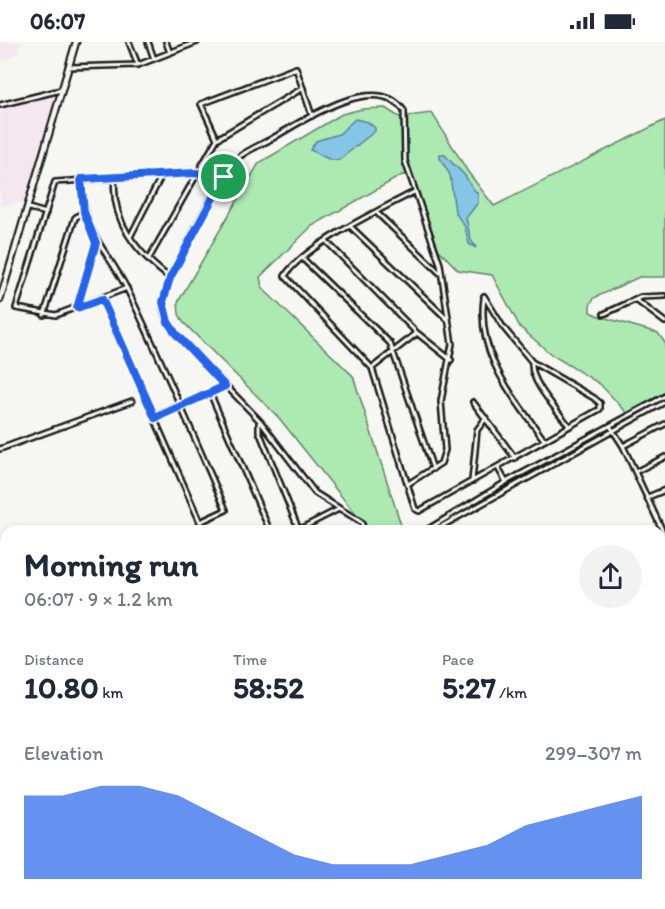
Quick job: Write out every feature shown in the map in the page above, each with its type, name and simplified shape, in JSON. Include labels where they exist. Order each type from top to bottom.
[{"type":"main road","points":[[0,300],[29,208],[76,42]]},
{"type":"street","points":[[129,42],[138,65]]},
{"type":"street","points":[[148,42],[153,59]]},
{"type":"street","points":[[166,42],[170,53]]},
{"type":"street","points":[[68,67],[138,65],[170,53],[184,44],[196,42]]},
{"type":"street","points":[[217,139],[201,104],[296,68],[312,116]]},
{"type":"street","points":[[148,260],[195,173],[217,139],[303,88]]},
{"type":"street","points":[[0,105],[61,90]]},
{"type":"street","points":[[362,525],[361,522],[315,493],[260,422],[168,322],[163,302],[170,278],[234,160],[312,116],[351,98],[377,96],[390,98],[404,111],[403,147],[414,192],[442,274],[449,320],[451,360],[442,385],[441,401],[445,450],[441,462],[434,469],[408,484]]},
{"type":"street","points":[[127,288],[56,315],[44,315],[16,308],[55,182],[195,173],[224,177]]},
{"type":"street","points":[[130,237],[162,175]]},
{"type":"street","points":[[115,177],[116,211],[130,237],[148,260],[170,278]]},
{"type":"street","points":[[81,179],[84,212],[96,243],[127,288],[226,510],[200,522],[102,299]]},
{"type":"street","points":[[414,192],[326,241],[302,258],[286,273],[286,278],[372,368],[415,509],[419,511],[600,409],[600,403],[532,362],[503,327],[484,297],[481,316],[484,334],[497,374],[544,440]]},
{"type":"street","points":[[29,208],[46,213]]},
{"type":"street","points":[[44,315],[75,218],[84,212]]},
{"type":"street","points":[[376,212],[442,274]]},
{"type":"street","points":[[351,227],[449,320]]},
{"type":"street","points":[[326,241],[417,333],[451,360]]},
{"type":"street","points":[[77,308],[96,243]]},
{"type":"street","points":[[302,258],[390,343],[396,352],[434,469]]},
{"type":"street","points":[[604,314],[635,299],[665,296]]},
{"type":"street","points":[[635,299],[665,322]]},
{"type":"street","points":[[372,368],[396,352],[417,333]]},
{"type":"street","points":[[532,362],[535,378],[569,426]]},
{"type":"street","points":[[155,418],[225,386]]},
{"type":"street","points":[[210,393],[267,525]]},
{"type":"street","points":[[435,525],[506,482],[665,396]]},
{"type":"street","points":[[0,449],[132,401]]},
{"type":"street","points":[[473,402],[515,458]]},
{"type":"street","points":[[444,525],[665,402]]},
{"type":"street","points":[[472,482],[477,430],[486,418]]},
{"type":"street","points":[[260,422],[259,431],[295,525]]},
{"type":"street","points":[[623,446],[665,424]]},
{"type":"street","points":[[610,426],[623,446],[660,525]]},
{"type":"street","points":[[635,472],[665,457]]},
{"type":"street","points":[[498,468],[510,487]]},
{"type":"street","points":[[648,497],[665,490]]},
{"type":"street","points":[[307,525],[339,509]]},
{"type":"shaded area","points":[[0,42],[21,42],[18,53],[0,62]]},
{"type":"shaded area","points":[[56,93],[27,202],[0,206],[0,110],[27,99]]},
{"type":"green space","points":[[385,108],[399,117],[432,113],[468,172],[494,206],[665,120],[665,277],[639,277],[594,298],[590,305],[590,312],[658,333],[665,343],[665,393],[628,414],[600,384],[552,355],[520,327],[492,275],[458,270],[438,249],[412,176],[402,175],[312,226],[260,277],[262,288],[353,376],[401,525],[364,525],[279,418],[183,322],[179,314],[178,302],[259,163],[342,114],[362,109]]},
{"type":"water","points":[[355,119],[368,122],[375,128],[375,131],[339,160],[328,159],[310,150],[316,141],[339,134]]},
{"type":"water","points":[[440,154],[445,155],[462,172],[478,194],[478,203],[466,218],[471,240],[476,248],[469,244],[465,227],[455,212],[450,175]]},
{"type":"route","points":[[195,173],[224,177],[164,290],[163,302],[164,313],[176,334],[225,386],[155,418],[102,299],[77,308],[96,243],[84,212],[81,179],[195,173]]}]
